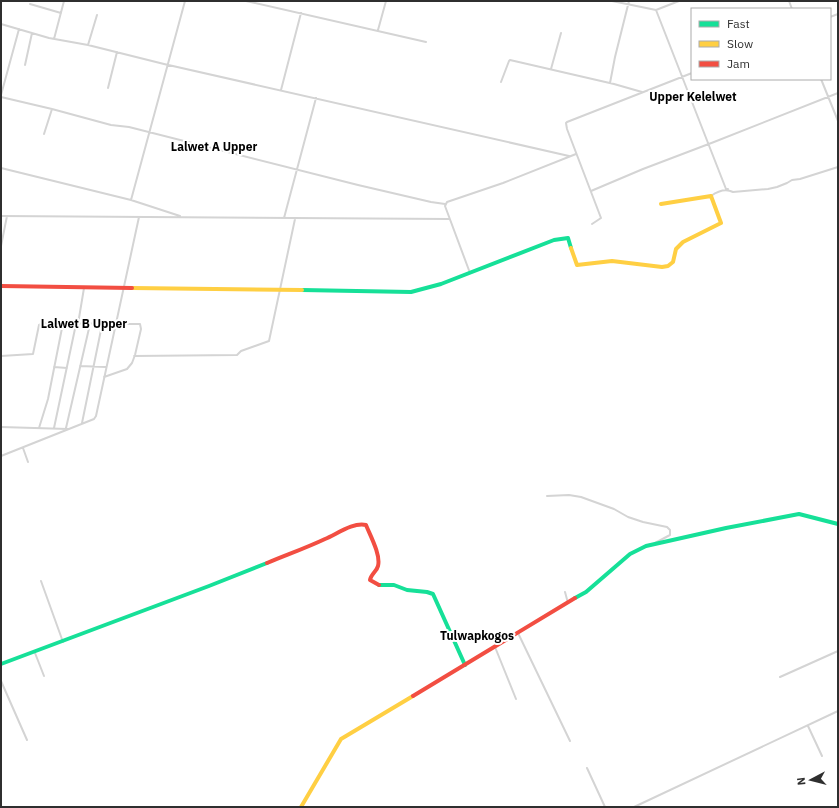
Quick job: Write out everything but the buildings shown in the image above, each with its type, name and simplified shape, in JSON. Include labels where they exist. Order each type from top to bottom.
[{"type":"street","points":[[54,39],[64,1]]},
{"type":"street","points":[[131,200],[185,1]]},
{"type":"street","points":[[246,1],[426,42]]},
{"type":"street","points":[[378,30],[386,1]]},
{"type":"street","points":[[612,1],[656,10],[679,1]]},
{"type":"street","points":[[610,83],[629,1]]},
{"type":"street","points":[[30,4],[61,13]]},
{"type":"street","points":[[656,10],[726,189],[733,192],[768,189],[782,186],[792,180],[800,179],[838,167]]},
{"type":"street","points":[[281,90],[301,13]]},
{"type":"street","points":[[88,45],[97,15]]},
{"type":"street","points":[[1,24],[54,39],[88,45],[569,156]]},
{"type":"street","points":[[19,29],[1,96],[110,125],[129,127],[426,201],[445,204],[576,154]]},
{"type":"street","points":[[25,65],[32,33]]},
{"type":"street","points":[[551,69],[561,33]]},
{"type":"street","points":[[108,88],[117,52]]},
{"type":"street","points":[[501,82],[510,60],[610,83],[642,92]]},
{"type":"street","points":[[592,224],[601,218],[566,129],[566,123],[691,73]]},
{"type":"street","points":[[821,80],[838,122]]},
{"type":"street","points":[[591,191],[643,169],[838,93]]},
{"type":"street","points":[[284,218],[316,98]]},
{"type":"street","points":[[44,134],[52,109]]},
{"type":"street","points":[[1,168],[131,200],[181,216]]},
{"type":"street","points":[[661,204],[711,196],[721,190],[728,189]]},
{"type":"street","points":[[1,286],[411,292],[441,284],[554,240],[566,237],[569,240],[577,265],[612,261],[662,267],[670,266],[673,263],[676,250],[683,242],[720,223],[719,216],[711,196]]},
{"type":"street","points":[[445,204],[449,219],[470,273]]},
{"type":"street","points":[[1,216],[181,216],[204,218],[449,219]]},
{"type":"street","points":[[1,246],[7,216]]},
{"type":"street","points":[[1,456],[94,418],[97,414],[139,217]]},
{"type":"street","points":[[134,356],[237,355],[241,351],[266,342],[271,338],[295,219]]},
{"type":"street","points":[[54,428],[68,368],[84,287]]},
{"type":"street","points":[[1,356],[33,354],[39,325],[45,323],[140,325],[132,363],[127,369],[104,377]]},
{"type":"street","points":[[39,428],[63,323]]},
{"type":"street","points":[[68,429],[90,324]]},
{"type":"street","points":[[82,423],[102,324]]},
{"type":"street","points":[[80,366],[106,368]]},
{"type":"street","points":[[54,367],[68,368]]},
{"type":"street","points":[[1,427],[68,429]]},
{"type":"street","points":[[23,448],[28,462]]},
{"type":"street","points":[[547,496],[568,495],[581,497],[614,509],[628,517],[667,527],[670,530],[670,535],[653,545]]},
{"type":"street","points":[[301,807],[340,739],[568,603],[596,584],[634,551],[640,548],[726,528],[799,514],[838,524]]},
{"type":"street","points":[[1,664],[35,653],[117,622],[136,612],[209,586],[345,529],[362,524],[366,525],[378,558],[377,568],[371,575],[370,580],[374,584],[393,585],[406,590],[429,592],[433,594],[465,665]]},
{"type":"street","points":[[41,581],[63,642]]},
{"type":"street","points":[[565,592],[568,603]]},
{"type":"street","points":[[518,633],[570,741]]},
{"type":"street","points":[[495,647],[516,699]]},
{"type":"street","points":[[780,677],[838,651]]},
{"type":"street","points":[[35,653],[44,676]]},
{"type":"street","points":[[1,681],[27,740]]},
{"type":"street","points":[[634,807],[838,711]]},
{"type":"street","points":[[808,726],[822,756]]},
{"type":"street","points":[[587,768],[605,807]]},
{"type":"traffic: fast","points":[[302,290],[411,292],[441,284],[554,240],[568,238],[571,248]]},
{"type":"traffic: fast","points":[[575,598],[586,592],[630,554],[646,546],[726,528],[799,514],[838,524]]},
{"type":"traffic: fast","points":[[1,664],[267,563]]},
{"type":"traffic: fast","points":[[379,585],[394,585],[407,590],[433,594],[465,665]]},
{"type":"traffic: slow","points":[[571,248],[577,265],[612,261],[662,267],[668,266],[673,262],[676,249],[683,242],[721,223],[711,196],[661,204]]},
{"type":"traffic: slow","points":[[132,288],[302,290]]},
{"type":"traffic: slow","points":[[301,807],[341,739],[413,696]]},
{"type":"traffic: jam","points":[[1,286],[132,288]]},
{"type":"traffic: jam","points":[[267,563],[350,527],[356,525],[366,525],[375,545],[379,561],[370,580],[379,585]]},
{"type":"traffic: jam","points":[[413,696],[575,598]]},
{"type":"district","name":"Upper Kelelwet","points":[[693,96]]},
{"type":"district","name":"Lalwet A Upper","points":[[214,146]]},
{"type":"district","name":"Lalwet B Upper","points":[[84,323]]},
{"type":"district","name":"Tulwapkogos","points":[[477,635]]}]
